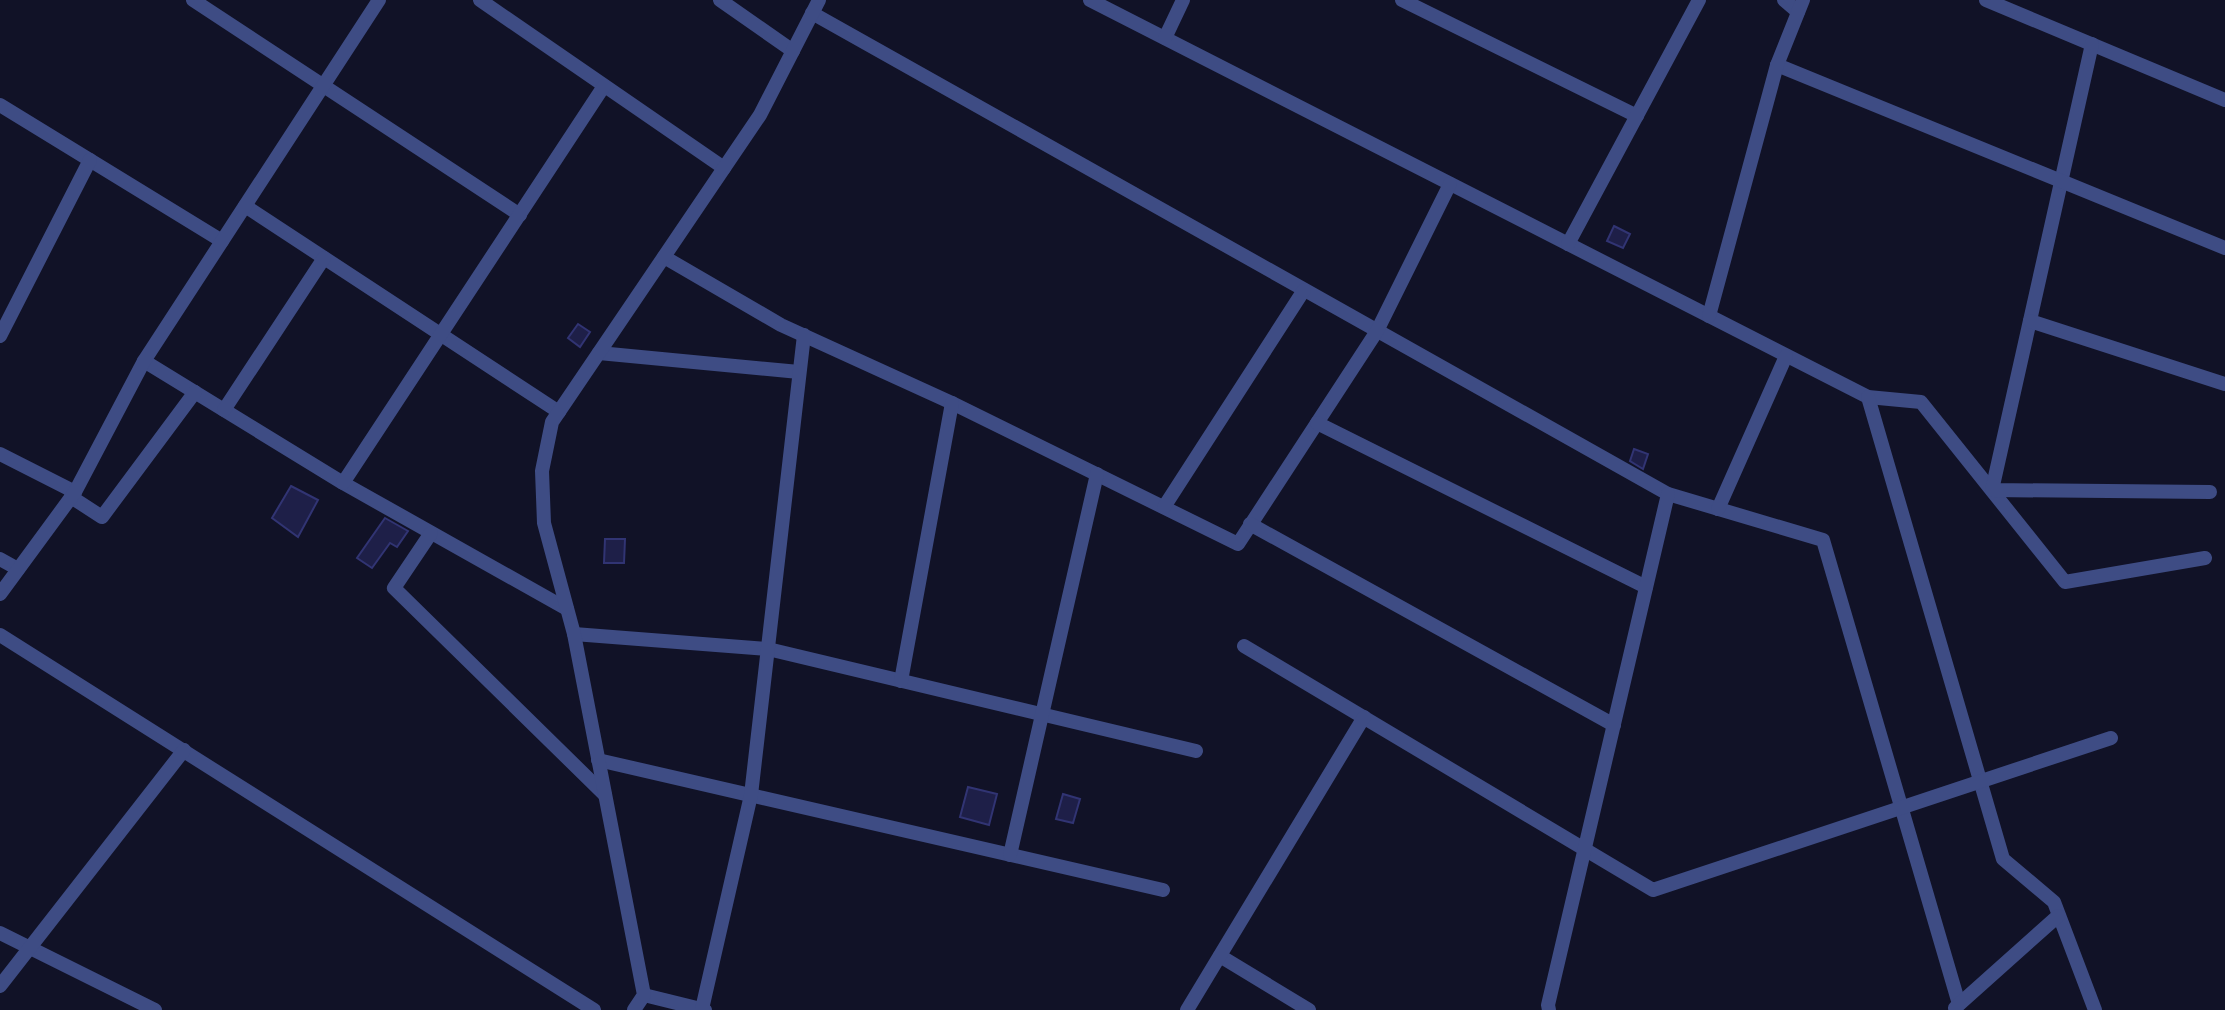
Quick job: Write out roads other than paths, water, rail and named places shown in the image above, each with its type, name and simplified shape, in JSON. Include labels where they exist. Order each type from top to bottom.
[{"type":"street","points":[[192,0],[520,215]]},
{"type":"street","points":[[0,594],[73,495],[144,361],[379,0]]},
{"type":"street","points":[[480,0],[724,168]]},
{"type":"street","points":[[720,0],[793,51]]},
{"type":"street","points":[[1090,0],[1868,397],[1920,402],[2066,582],[2205,558]]},
{"type":"street","points":[[1165,38],[1183,0]]},
{"type":"street","points":[[1402,0],[1637,116]]},
{"type":"street","points":[[1568,244],[1699,0]]},
{"type":"street","points":[[1709,316],[1777,65],[1800,6],[1784,0]]},
{"type":"street","points":[[1986,0],[2225,100]]},
{"type":"street","points":[[634,1010],[644,995],[574,634],[544,523],[542,471],[552,422],[761,115],[815,7],[1304,290],[1668,494],[1823,540],[1901,806],[1956,1007],[2058,916]]},
{"type":"street","points":[[1992,490],[2092,44]]},
{"type":"street","points":[[1777,65],[2225,248]]},
{"type":"street","points":[[343,483],[604,86]]},
{"type":"street","points":[[0,105],[222,241]]},
{"type":"street","points":[[0,336],[90,160]]},
{"type":"street","points":[[664,257],[781,325],[952,403],[1238,544],[1377,331],[1450,184]]},
{"type":"street","points":[[245,206],[559,412]]},
{"type":"street","points":[[224,410],[324,258]]},
{"type":"street","points":[[1164,508],[1304,290]]},
{"type":"street","points":[[2030,321],[2225,384]]},
{"type":"street","points":[[644,995],[704,1010],[751,795],[804,335]]},
{"type":"street","points":[[599,353],[799,372]]},
{"type":"street","points":[[1718,509],[1786,356]]},
{"type":"street","points":[[144,361],[343,483],[567,609]]},
{"type":"street","points":[[0,454],[73,495],[102,517],[195,392]]},
{"type":"street","points":[[1868,397],[2003,859],[2053,902],[2095,1010]]},
{"type":"street","points":[[901,681],[952,403]]},
{"type":"street","points":[[1317,423],[1646,587]]},
{"type":"street","points":[[1010,855],[1097,474]]},
{"type":"street","points":[[1992,490],[2210,492]]},
{"type":"street","points":[[1549,1010],[1668,494]]},
{"type":"street","points":[[1250,524],[1614,725]]},
{"type":"street","points":[[431,533],[394,588],[605,796]]},
{"type":"street","points":[[0,559],[18,569]]},
{"type":"street","points":[[574,634],[768,649],[1196,751]]},
{"type":"street","points":[[0,635],[594,1010]]},
{"type":"street","points":[[1244,646],[1653,890],[2111,738]]},
{"type":"street","points":[[1187,1010],[1364,718]]},
{"type":"street","points":[[0,986],[184,750]]},
{"type":"street","points":[[598,760],[1163,890]]},
{"type":"street","points":[[0,933],[155,1010]]},
{"type":"street","points":[[1220,956],[1309,1010]]}]
